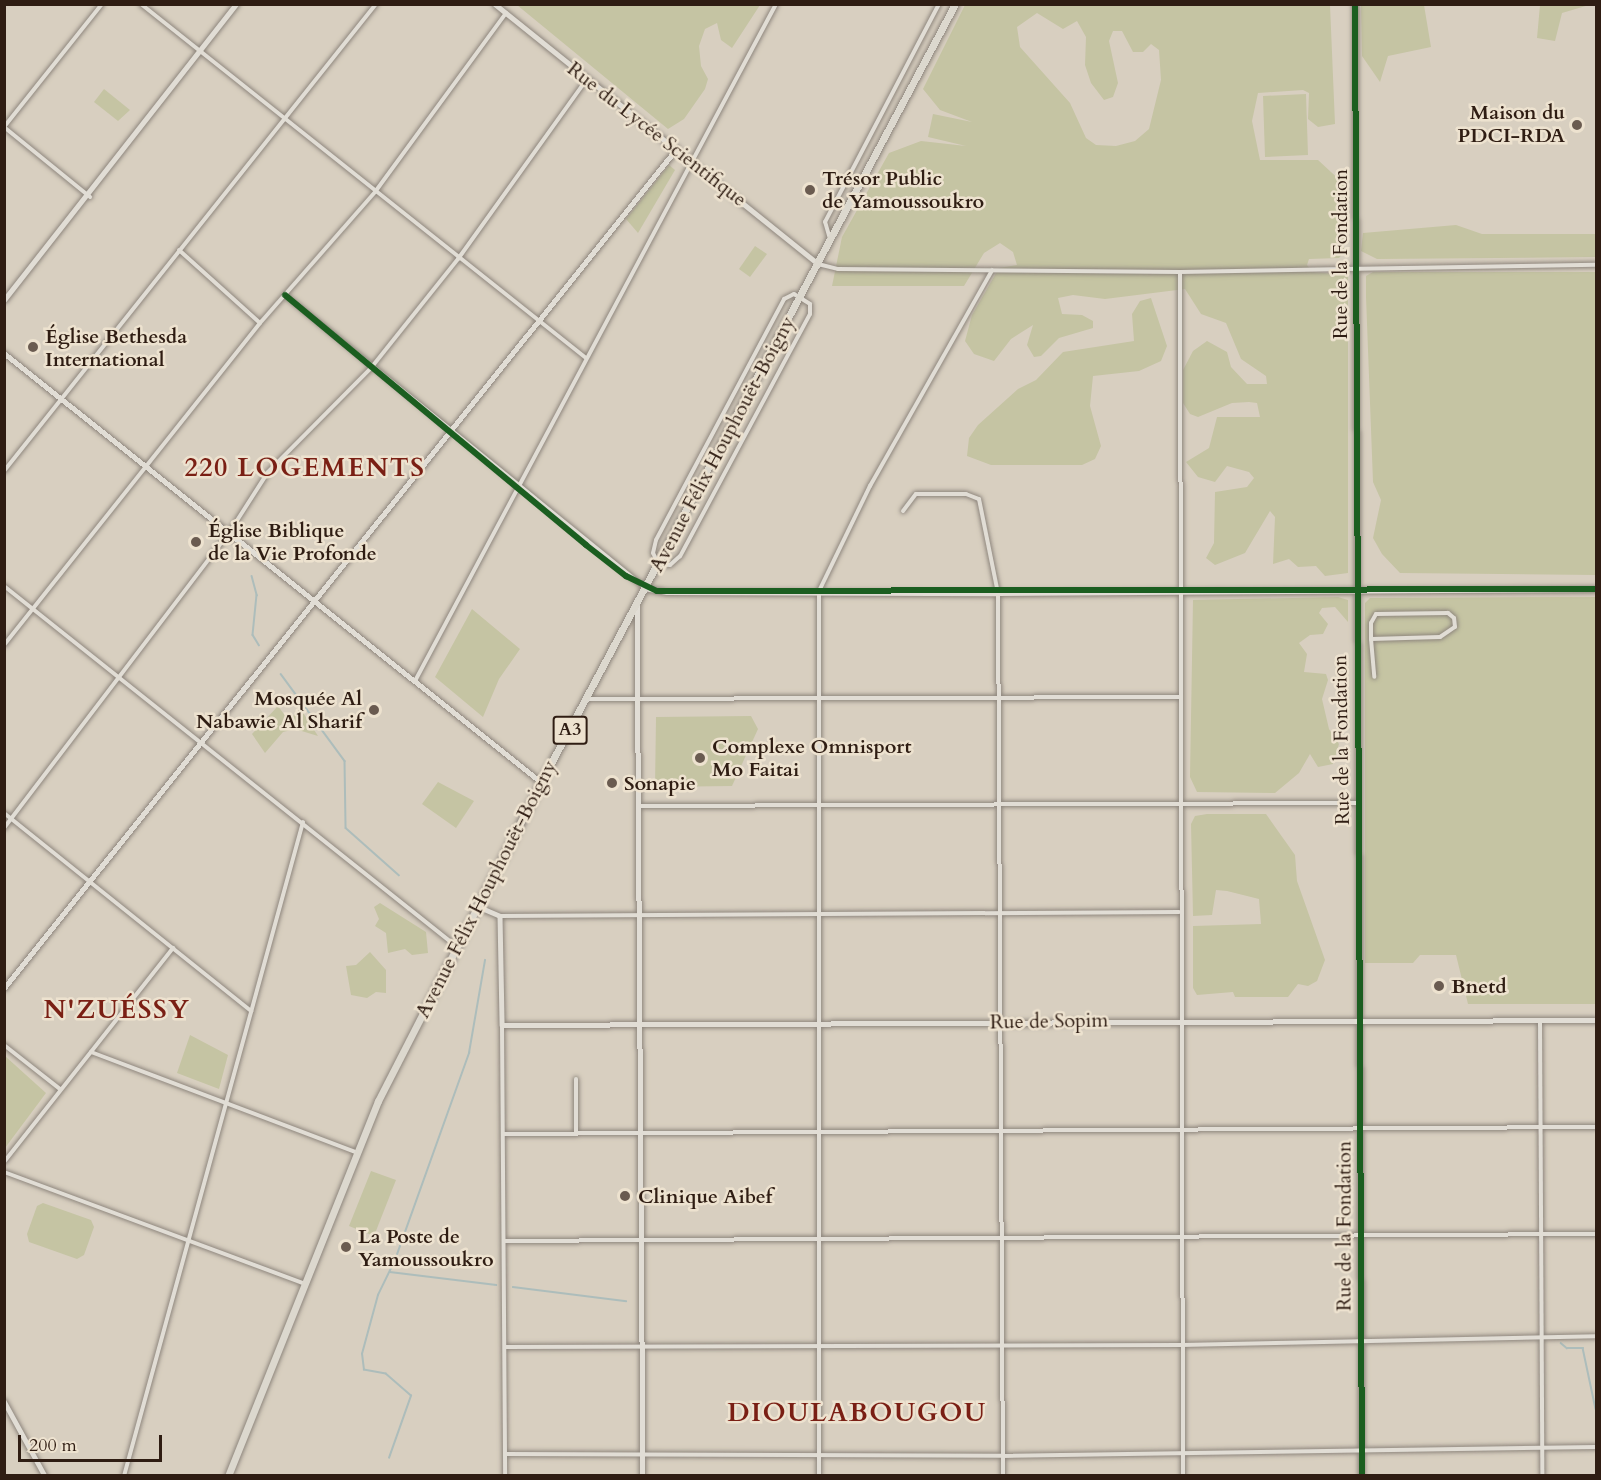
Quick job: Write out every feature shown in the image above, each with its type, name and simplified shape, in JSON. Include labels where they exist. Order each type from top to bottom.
[{"type":"highway","name":"Avenue Félix Houphouët-Boigny","points":[[228,1476],[356,1152],[456,946],[955,4]]},
{"type":"street","points":[[90,197],[4,127],[102,4]]},
{"type":"street","points":[[141,4],[535,321],[586,358]]},
{"type":"street","points":[[4,300],[90,197],[237,4]]},
{"type":"street","points":[[4,471],[376,4]]},
{"type":"street","name":"Rue du Lycée Scientifique","points":[[495,4],[677,148],[818,264]]},
{"type":"street","points":[[416,681],[516,486],[776,4]]},
{"type":"street","points":[[831,240],[825,222],[939,4]]},
{"type":"street","name":"Rue de la Fondation","points":[[1355,4],[1362,1476]]},
{"type":"street","points":[[4,645],[260,323],[375,192],[506,13]]},
{"type":"street","points":[[4,828],[117,674],[229,533],[268,472],[371,368],[458,259],[587,79]]},
{"type":"street","points":[[4,988],[535,321],[677,148]]},
{"type":"street","points":[[179,250],[260,323]]},
{"type":"street","points":[[818,264],[838,269],[1180,272],[1356,267],[1596,265]]},
{"type":"street","points":[[819,1476],[820,914],[816,698],[819,591],[870,486],[992,270]]},
{"type":"street","points":[[1180,272],[1179,1020],[1183,1476]]},
{"type":"street","points":[[285,295],[371,368],[644,588],[667,592],[1596,589]]},
{"type":"street","points":[[802,295],[810,304],[810,314],[714,494],[676,561],[658,564],[653,553],[656,540],[784,299],[802,295]]},
{"type":"street","points":[[4,352],[60,399],[147,465],[312,601],[542,782]]},
{"type":"street","points":[[903,511],[916,494],[966,494],[979,499],[998,592],[1003,1476]]},
{"type":"street","points":[[4,586],[456,946]]},
{"type":"street","points":[[637,604],[643,1476]]},
{"type":"street","points":[[1371,639],[1440,637],[1455,627],[1454,618],[1448,613],[1376,614],[1371,639],[1374,677]]},
{"type":"street","points":[[586,699],[999,700],[1179,697]]},
{"type":"street","points":[[638,806],[1358,803]]},
{"type":"street","points":[[4,813],[251,1011]]},
{"type":"street","points":[[124,1476],[303,822]]},
{"type":"street","points":[[477,906],[500,916],[820,914],[1000,916],[1179,912]]},
{"type":"street","points":[[500,916],[505,1476]]},
{"type":"street","points":[[4,1162],[173,948]]},
{"type":"street","name":"Rue de Sopim","points":[[502,1025],[1179,1020],[1596,1020]]},
{"type":"street","points":[[1540,1020],[1542,1476]]},
{"type":"street","points":[[4,1045],[60,1089]]},
{"type":"street","points":[[91,1052],[356,1152]]},
{"type":"street","points":[[576,1079],[576,1132]]},
{"type":"street","points":[[503,1134],[819,1129],[1596,1127]]},
{"type":"street","points":[[4,1172],[303,1283]]},
{"type":"street","points":[[504,1241],[819,1235],[1596,1234]]},
{"type":"street","points":[[505,1347],[1182,1345],[1541,1340],[1596,1336]]},
{"type":"street","points":[[4,1401],[45,1476]]},
{"type":"street","points":[[505,1454],[643,1452],[819,1456],[1183,1455],[1596,1447]]},
{"type":"green space","points":[[1540,4],[1589,5],[1562,13],[1555,41],[1537,38]]},
{"type":"green space","points":[[517,5],[760,5],[732,48],[721,40],[717,23],[705,29],[699,46],[701,66],[708,79],[705,89],[684,119],[668,129]]},
{"type":"green space","points":[[965,5],[1330,5],[1335,124],[1318,127],[1308,119],[1309,93],[1303,90],[1258,93],[1252,121],[1260,160],[1318,160],[1344,184],[1344,252],[1339,258],[1309,259],[1307,265],[1312,272],[1348,275],[1348,573],[1325,576],[1316,566],[1298,567],[1289,559],[1273,564],[1275,517],[1270,511],[1245,553],[1215,565],[1206,558],[1214,543],[1215,492],[1247,487],[1254,478],[1249,472],[1227,466],[1215,482],[1198,477],[1186,462],[1209,448],[1217,417],[1260,417],[1257,403],[1249,402],[1232,403],[1198,417],[1190,414],[1183,403],[1183,370],[1193,351],[1207,341],[1227,352],[1231,367],[1247,384],[1267,384],[1266,376],[1241,359],[1226,323],[1201,314],[1185,289],[1105,299],[1073,295],[1058,298],[1062,314],[1082,315],[1093,321],[1093,328],[1059,338],[1041,356],[1034,357],[1027,345],[1033,325],[1011,339],[994,361],[974,354],[965,341],[972,315],[999,268],[1017,265],[1013,252],[1000,243],[984,253],[964,286],[832,286],[842,237],[889,153],[921,141],[966,146],[928,137],[933,114],[972,122],[940,110],[923,89]],"holes":[[[1037,13],[1063,29],[1077,21],[1086,37],[1085,65],[1091,83],[1104,100],[1113,97],[1118,83],[1109,41],[1113,31],[1122,31],[1133,52],[1143,52],[1151,44],[1159,50],[1161,80],[1149,129],[1135,141],[1116,146],[1096,145],[1086,138],[1070,103],[1020,47],[1017,27]]]},
{"type":"green space","points":[[1361,5],[1424,5],[1431,47],[1388,56],[1380,82],[1362,56]]},
{"type":"green space","points":[[104,89],[130,110],[118,121],[94,102]]},
{"type":"green space","points":[[1306,94],[1308,155],[1265,157],[1263,96]]},
{"type":"green space","points":[[669,165],[675,170],[638,233],[626,219]]},
{"type":"green space","points":[[1456,225],[1482,234],[1596,234],[1596,257],[1377,259],[1361,251],[1363,233]]},
{"type":"green space","points":[[755,246],[767,254],[750,277],[739,269]]},
{"type":"green space","points":[[1373,272],[1596,272],[1596,575],[1400,573],[1382,554],[1373,538],[1381,500],[1373,482],[1366,297],[1366,276]]},
{"type":"green space","points":[[1151,298],[1167,346],[1161,361],[1139,371],[1093,376],[1090,406],[1101,446],[1095,459],[1082,465],[991,465],[967,456],[969,438],[978,425],[1018,389],[1036,380],[1063,352],[1134,341],[1132,314],[1140,301]]},
{"type":"green space","points":[[1338,597],[1348,600],[1348,622],[1335,607],[1322,608],[1319,613],[1328,624],[1323,634],[1310,635],[1299,643],[1307,654],[1304,672],[1326,674],[1328,680],[1322,699],[1329,729],[1339,744],[1333,764],[1318,767],[1310,754],[1299,773],[1275,793],[1197,792],[1190,777],[1193,600]]},
{"type":"green space","points":[[1596,597],[1596,1004],[1468,1004],[1456,955],[1420,955],[1413,963],[1365,963],[1365,603],[1370,598]]},
{"type":"green space","points":[[472,609],[520,649],[499,679],[483,717],[435,677]]},
{"type":"green space","points":[[278,706],[289,721],[300,708],[318,736],[295,729],[283,732],[265,753],[252,734]]},
{"type":"green space","name":"Complexe Omnisport Mo Faitai","points":[[751,716],[758,729],[732,786],[655,787],[656,717]]},
{"type":"green space","points":[[438,782],[474,801],[456,828],[422,804]]},
{"type":"green space","points":[[1266,814],[1295,855],[1297,881],[1325,960],[1317,981],[1308,986],[1298,984],[1288,997],[1235,997],[1233,992],[1197,995],[1193,988],[1193,926],[1261,924],[1259,899],[1227,891],[1216,890],[1212,915],[1193,916],[1191,824],[1195,816]]},
{"type":"green space","points":[[380,903],[426,932],[428,953],[412,955],[405,949],[388,953],[386,933],[375,926],[379,919],[374,907]]},
{"type":"green space","points":[[370,952],[386,970],[386,993],[376,992],[367,998],[351,995],[346,966],[356,965]]},
{"type":"green space","points":[[190,1035],[228,1055],[219,1089],[177,1073]]},
{"type":"green space","points":[[5,1056],[46,1093],[5,1148]]},
{"type":"green space","points":[[371,1171],[396,1180],[374,1236],[349,1226]]},
{"type":"green space","points":[[43,1203],[91,1220],[94,1227],[84,1255],[77,1259],[29,1242],[27,1234],[37,1206]]},
{"type":"waterway","points":[[252,576],[257,595],[253,635],[259,645]]},
{"type":"waterway","points":[[281,674],[345,761],[346,828],[399,875]]},
{"type":"waterway","points":[[389,1458],[411,1396],[386,1374],[364,1370],[362,1354],[378,1295],[395,1260],[469,1053],[485,960]]},
{"type":"waterway","points":[[390,1272],[496,1285]]},
{"type":"waterway","points":[[513,1287],[626,1301]]},
{"type":"waterway","points":[[1561,1343],[1567,1348],[1583,1348],[1596,1409]]},
{"type":"cycle path","points":[[1355,4],[1362,1476]]},
{"type":"cycle path","points":[[285,295],[586,545],[626,576],[657,591],[1596,589]]},
{"type":"place","name":"Maison du PDCI-RDA","points":[[1577,125]]},
{"type":"place","name":"Trésor Public de Yamoussoukro","points":[[810,190]]},
{"type":"place","name":"Église Bethesda International","points":[[33,347]]},
{"type":"place","name":"Église Biblique de la Vie Profonde","points":[[196,542]]},
{"type":"place","name":"Mosquée Al Nabawie Al Sharif","points":[[374,710]]},
{"type":"place","name":"Complexe Omnisport Mo Faitai","points":[[700,758]]},
{"type":"place","name":"Sonapie","points":[[612,783]]},
{"type":"place","name":"Bnetd","points":[[1439,986]]},
{"type":"place","name":"Clinique Aibef","points":[[625,1196]]},
{"type":"place","name":"La Poste de Yamoussoukro","points":[[346,1247]]},
{"type":"district","name":"220 LOGEMENTS","points":[[305,468]]},
{"type":"district","name":"N'ZUÉSSY","points":[[117,1010]]},
{"type":"district","name":"DIOULABOUGOU","points":[[857,1413]]}]
